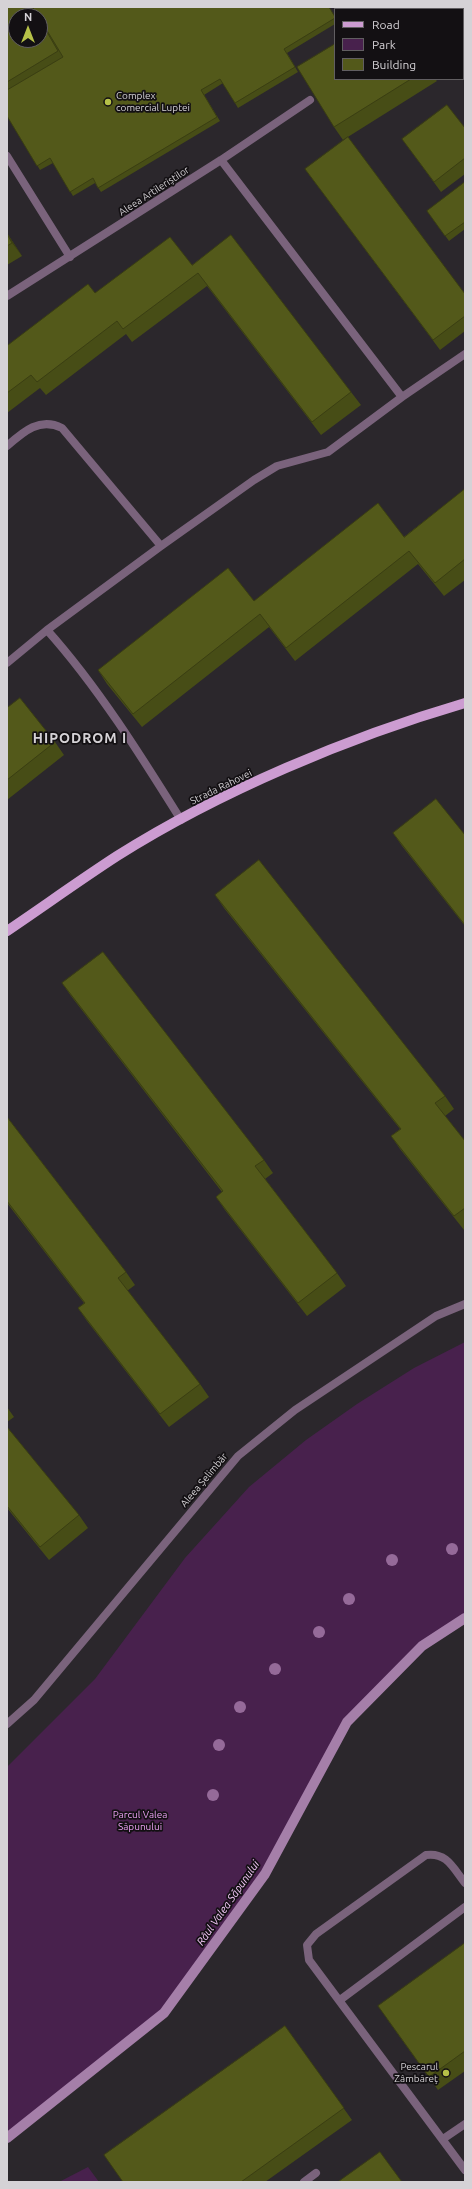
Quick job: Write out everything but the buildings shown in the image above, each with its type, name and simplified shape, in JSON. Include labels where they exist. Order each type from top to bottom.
[{"type":"main road","name":"Strada Rahovei","points":[[7,931],[118,856],[181,820],[247,787],[340,746],[411,719],[465,702]]},
{"type":"street","name":"Aleea Artileriștilor","points":[[7,296],[221,160],[310,100]]},
{"type":"street","points":[[7,156],[70,257]]},
{"type":"street","points":[[221,160],[402,397]]},
{"type":"street","points":[[7,663],[47,630],[254,480],[278,466],[328,452],[402,397],[465,354]]},
{"type":"street","points":[[7,446],[22,432],[40,424],[53,423],[62,428],[161,546]]},
{"type":"street","points":[[47,630],[66,651],[146,765],[181,820]]},
{"type":"street","name":"Aleea Șelimbăr","points":[[7,1724],[34,1700],[238,1456],[301,1406],[436,1316],[465,1304]]},
{"type":"street","points":[[465,1883],[446,1859],[437,1854],[426,1855],[316,1934],[308,1945],[309,1960],[465,2170]]},
{"type":"street","points":[[340,2000],[465,1907]]},
{"type":"street","points":[[443,2139],[465,2124]]},
{"type":"street","points":[[304,2182],[316,2173]]},
{"type":"green space","name":"Parcul Valea Săpunului","points":[[465,1342],[465,1618],[422,1646],[347,1722],[265,1874],[164,2013],[7,2138],[7,1767],[95,1679],[185,1558],[249,1487],[306,1440],[357,1404],[414,1368]]},
{"type":"green space","points":[[88,2167],[99,2182],[59,2182]]},
{"type":"waterway","name":"Râul Valea Săpunului","points":[[7,2138],[164,2013],[265,1874],[347,1722],[422,1646],[465,1618]]},
{"type":"place","name":"Complex comercial Luptei","points":[[108,102]]},
{"type":"place","name":"Pescarul Zâmbăreț","points":[[446,2073]]},
{"type":"district","name":"HIPODROM I","points":[[80,738]]}]
